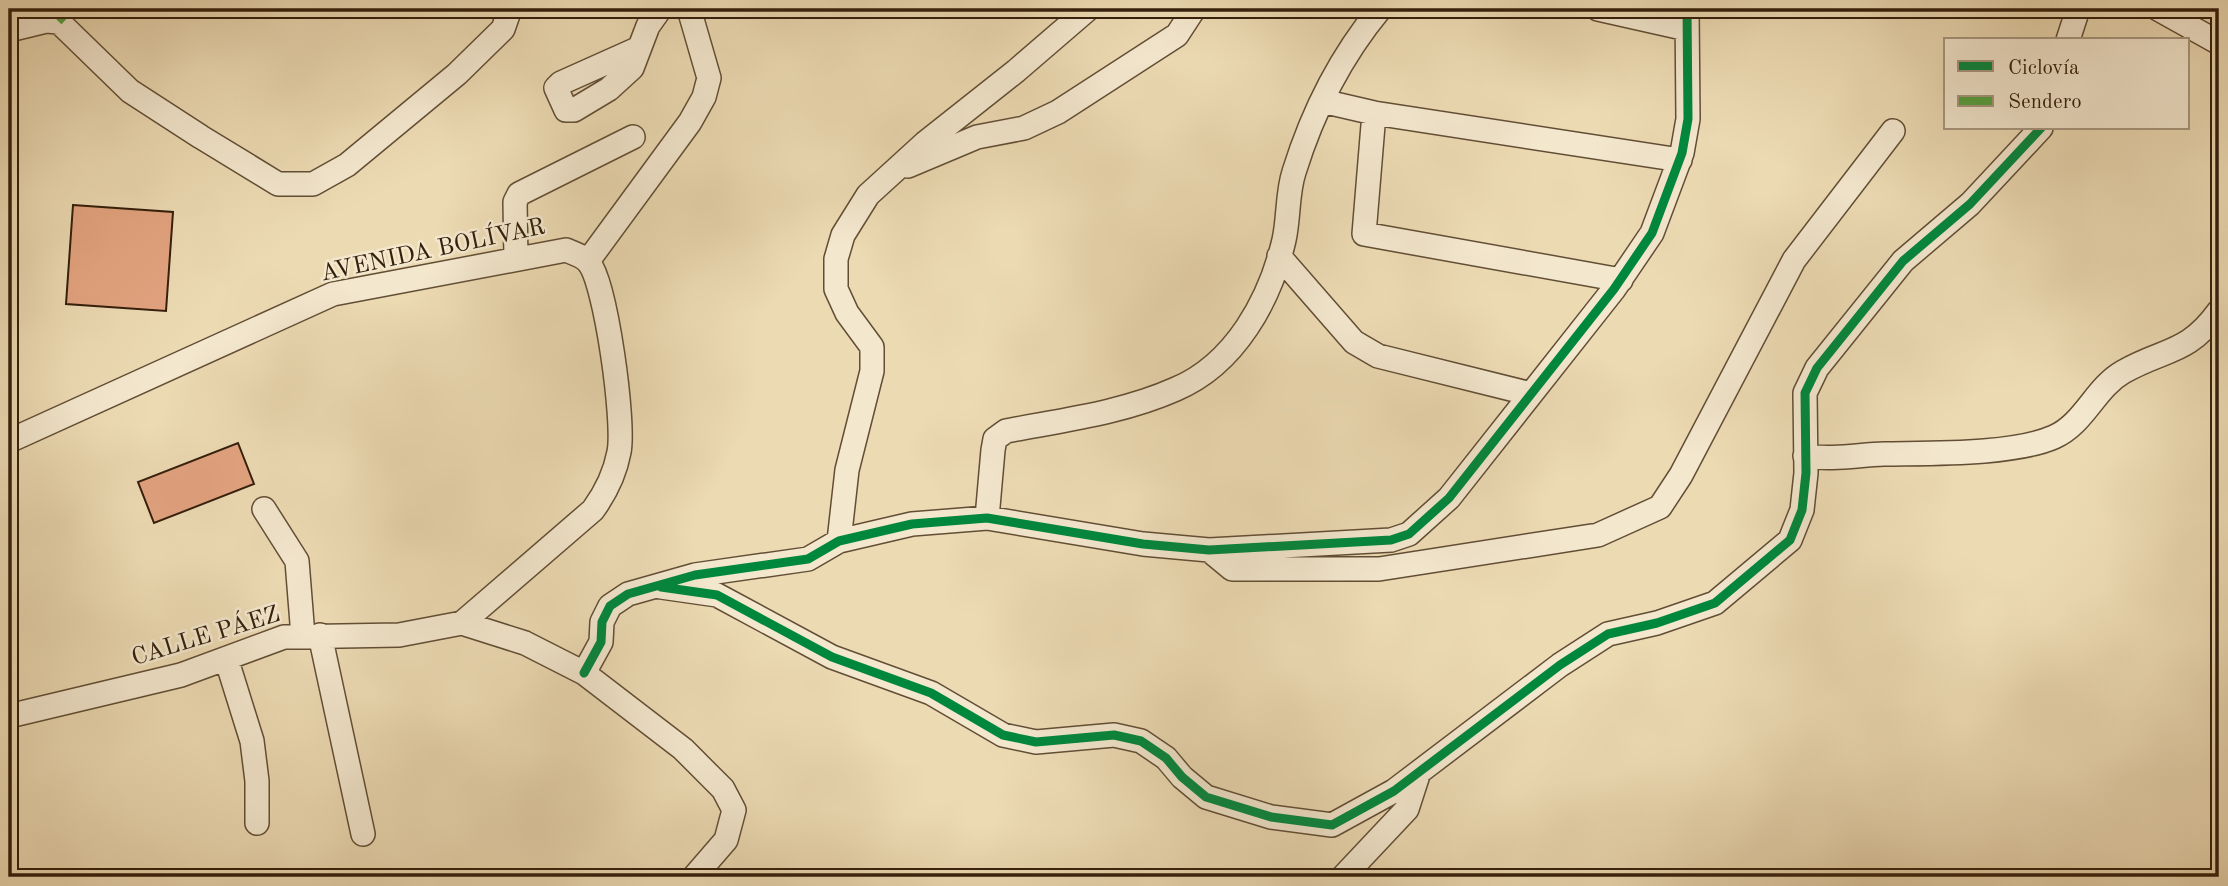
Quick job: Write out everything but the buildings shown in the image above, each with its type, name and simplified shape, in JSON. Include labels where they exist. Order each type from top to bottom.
[{"type":"street","points":[[9,30],[65,15],[130,91],[278,184],[313,184],[347,165],[457,74],[503,29],[510,9]]},
{"type":"street","points":[[637,49],[660,9]]},
{"type":"street","points":[[462,623],[517,573],[569,533],[593,510],[609,487],[620,451],[619,393],[598,279],[588,261],[690,122],[704,97],[709,78],[689,9]]},
{"type":"street","points":[[839,541],[847,470],[872,372],[872,346],[847,313],[836,289],[836,259],[843,235],[868,195],[1088,9]]},
{"type":"street","points":[[892,173],[977,137],[1024,128],[1058,112],[1177,35],[1194,9]]},
{"type":"street","points":[[987,518],[995,439],[1006,431],[1109,412],[1177,388],[1212,366],[1238,340],[1261,305],[1279,256],[1293,174],[1322,101],[1380,9]]},
{"type":"street","points":[[584,673],[601,642],[602,622],[610,607],[628,594],[661,587],[695,575],[808,559],[839,541],[912,524],[987,518],[1143,544],[1209,550],[1391,540],[1409,534],[1449,498],[1620,279],[1652,233],[1680,160],[1688,119],[1687,19],[1598,9]]},
{"type":"street","points":[[2069,38],[2078,9]]},
{"type":"street","points":[[2158,9],[2219,43]]},
{"type":"street","points":[[1322,101],[1374,113],[1680,160]]},
{"type":"street","points":[[1374,113],[1364,234],[1620,279]]},
{"type":"street","points":[[661,587],[717,595],[832,657],[931,693],[1003,735],[1036,742],[1114,734],[1141,741],[1166,758],[1182,777],[1206,797],[1271,817],[1332,825],[1394,791],[1560,665],[1608,634],[1657,624],[1715,603],[1790,540],[1802,510],[1805,393],[1817,368],[1903,261],[1970,204],[2039,130]]},
{"type":"street","points":[[1209,550],[1231,569],[1379,569],[1598,535],[1660,506],[1681,475],[1794,260],[1893,131]]},
{"type":"street","points":[[516,258],[515,202],[519,194],[633,137]]},
{"type":"street","name":"AVENIDA BOLÍVAR","points":[[9,441],[333,294],[566,250],[588,261]]},
{"type":"street","points":[[1279,256],[1354,342],[1378,356],[1531,394]]},
{"type":"street","points":[[1805,456],[1833,460],[1971,452],[2053,437],[2080,417],[2111,379],[2186,345],[2202,332],[2219,311]]},
{"type":"street","points":[[264,509],[297,561],[311,635],[363,834]]},
{"type":"street","points":[[462,623],[526,643],[584,673],[683,749],[723,789],[734,810],[726,840],[694,877]]},
{"type":"street","name":"CALLE PÁEZ","points":[[9,716],[181,675],[227,661],[284,637],[399,635],[462,623]]},
{"type":"street","points":[[227,661],[252,741],[257,823]]},
{"type":"street","points":[[1343,877],[1407,809],[1419,772]]},
{"type":"marked path","points":[[59,22],[71,9]]},
{"type":"cycle path","points":[[584,673],[601,642],[602,622],[610,606],[628,594],[695,575],[808,559],[839,541],[912,524],[987,518],[1143,544],[1209,550],[1391,540],[1409,534],[1449,498],[1614,289],[1652,233],[1682,153],[1688,119],[1687,9]]},
{"type":"cycle path","points":[[661,587],[717,595],[832,657],[931,693],[1003,735],[1036,742],[1114,735],[1141,741],[1166,758],[1182,777],[1206,797],[1271,817],[1332,825],[1394,791],[1560,665],[1608,634],[1657,623],[1715,603],[1790,540],[1802,510],[1806,473],[1805,393],[1817,368],[1903,261],[1970,204],[2039,130]]}]
